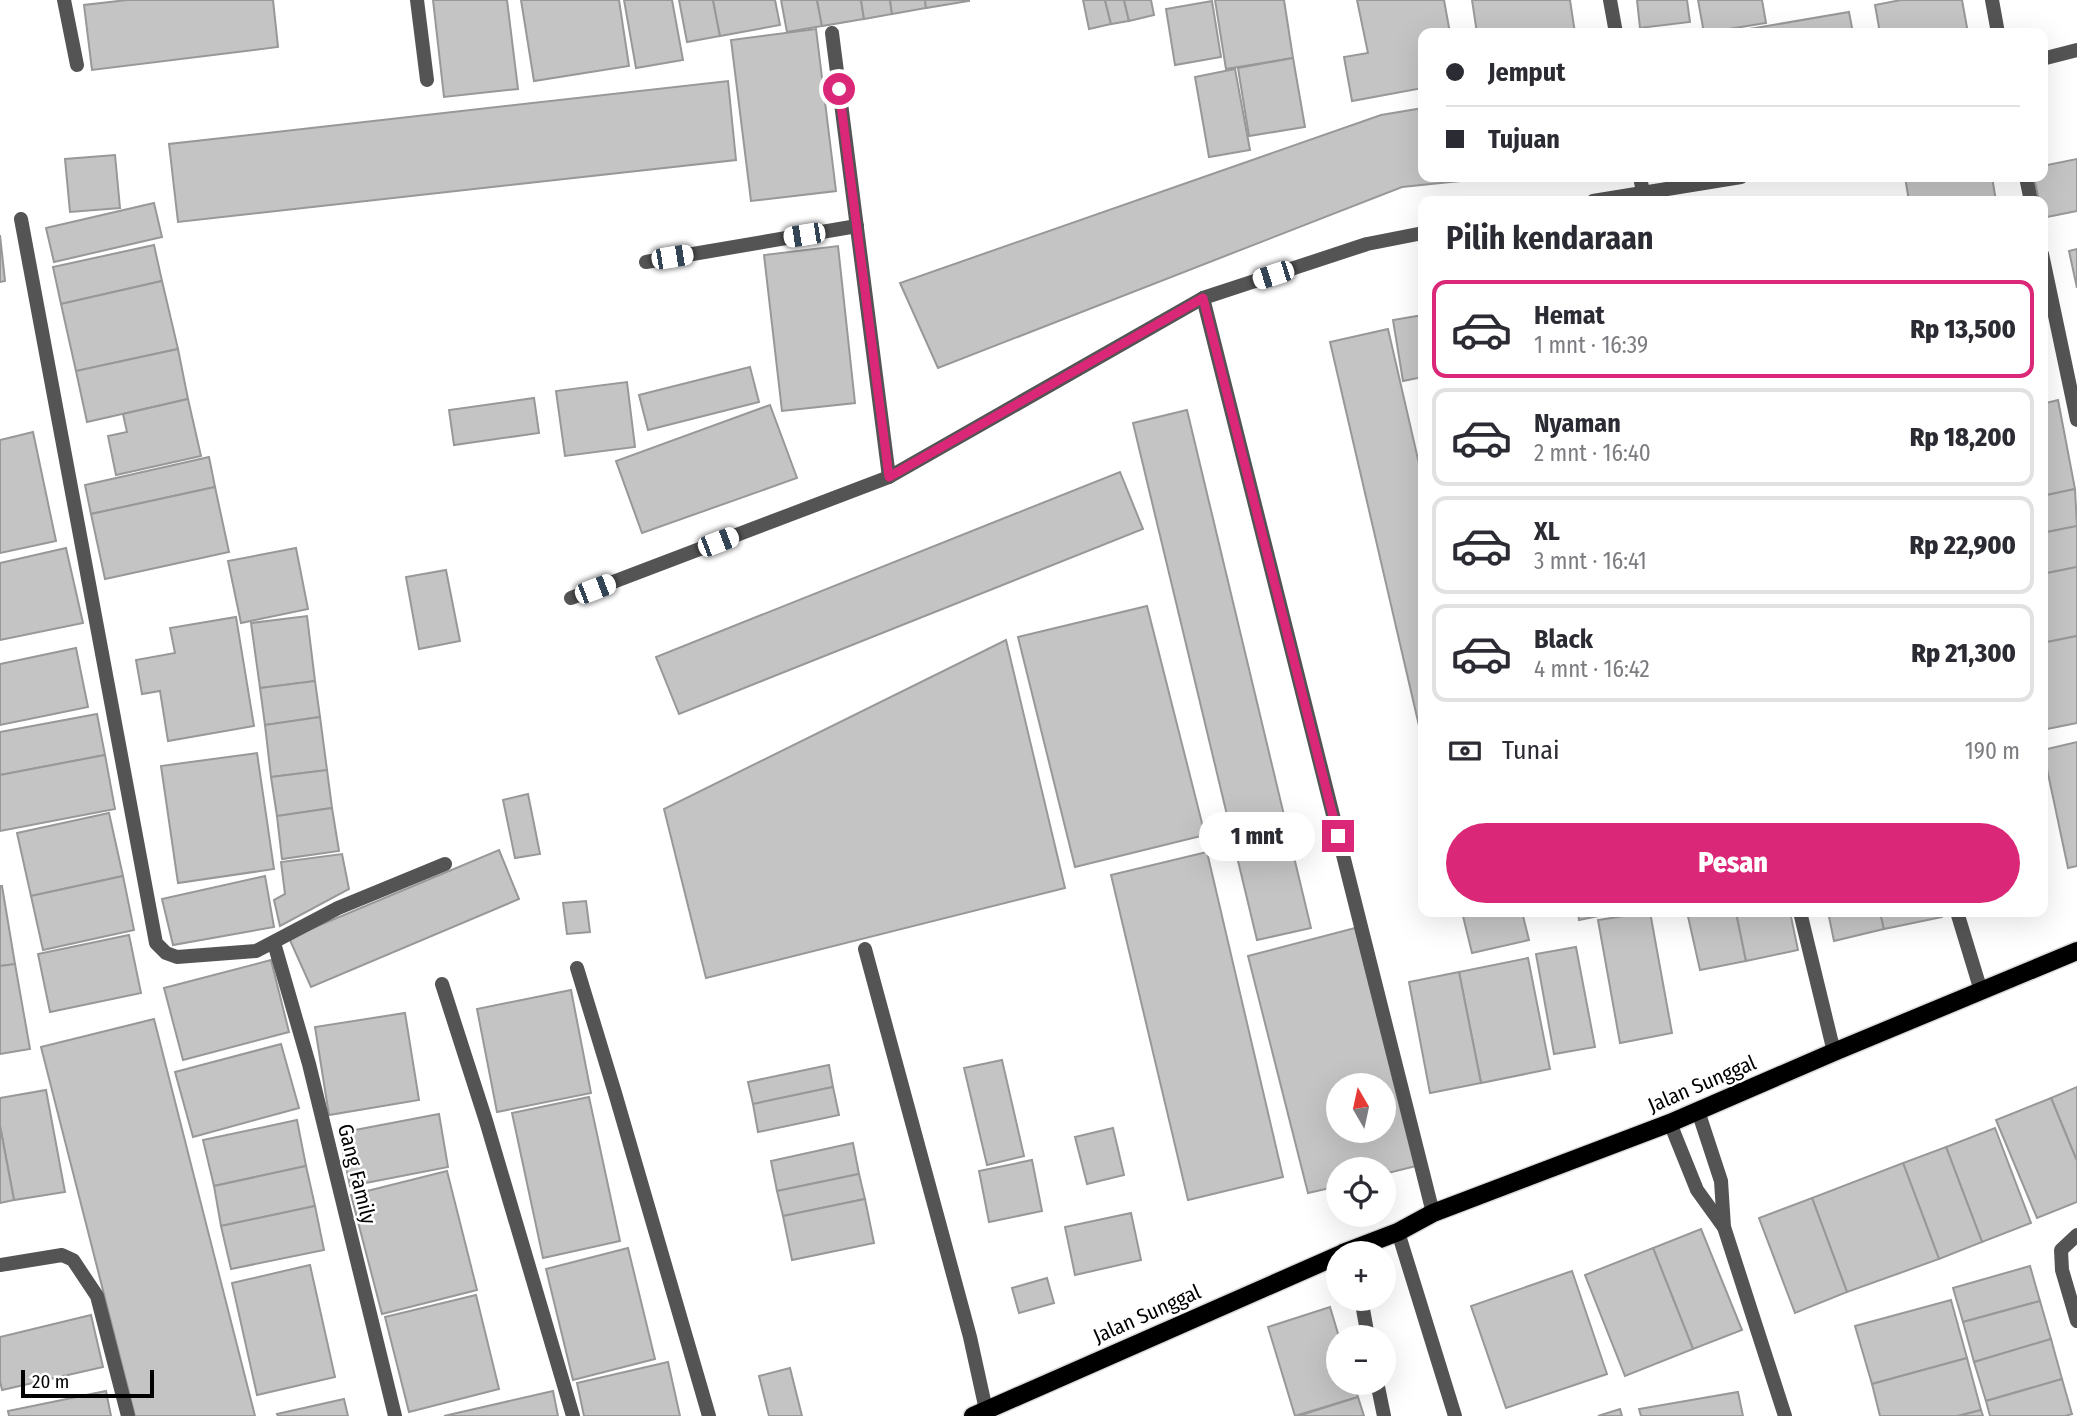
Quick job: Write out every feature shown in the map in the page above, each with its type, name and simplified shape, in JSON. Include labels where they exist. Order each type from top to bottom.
[{"type":"main road","name":"Jalan Sunggal","points":[[1375,1241],[1433,1213],[1670,1123],[2077,951]]},
{"type":"main road","name":"Jalan Sunggal","points":[[979,1413],[1326,1261]]},
{"type":"street","points":[[64,0],[76,65]]},
{"type":"street","points":[[417,0],[427,80]]},
{"type":"street","points":[[1611,0],[1615,28]]},
{"type":"street","points":[[1992,0],[1997,28]]},
{"type":"street","points":[[832,33],[889,477]]},
{"type":"street","points":[[2048,57],[2077,50]]},
{"type":"street","points":[[1641,182],[1643,192]]},
{"type":"street","points":[[1621,196],[1708,182]]},
{"type":"street","points":[[21,219],[156,943],[166,953],[177,957],[256,951],[338,908],[445,864]]},
{"type":"street","points":[[646,262],[857,226]]},
{"type":"street","points":[[570,598],[889,477],[1203,298],[1367,244],[1418,234]]},
{"type":"street","points":[[2048,282],[2077,420]]},
{"type":"street","points":[[1203,298],[1433,1213]]},
{"type":"street","points":[[1801,917],[1834,1052]]},
{"type":"street","points":[[1959,917],[1981,991]]},
{"type":"street","name":"Gang Family","points":[[275,943],[309,1064],[394,1416]]},
{"type":"street","points":[[864,949],[970,1337],[979,1413]]},
{"type":"street","points":[[577,968],[709,1416]]},
{"type":"street","points":[[442,984],[486,1121],[573,1416]]},
{"type":"street","points":[[1698,1111],[1721,1181],[1724,1227],[1785,1416]]},
{"type":"street","points":[[1670,1123],[1697,1190],[1724,1227]]},
{"type":"street","points":[[1398,1232],[1455,1416]]},
{"type":"street","points":[[2077,1235],[2061,1250],[2062,1270],[2077,1321]]},
{"type":"street","points":[[0,1265],[62,1255],[73,1260],[97,1296],[128,1416]]},
{"type":"street","points":[[1380,1395],[1384,1416]]},
{"type":"building","points":[[127,0],[273,0],[278,47],[92,70],[84,5]]},
{"type":"building","points":[[433,0],[507,0],[518,89],[444,97]]},
{"type":"building","points":[[521,0],[619,0],[629,66],[534,81]]},
{"type":"building","points":[[624,0],[672,0],[683,60],[636,68]]},
{"type":"building","points":[[679,0],[713,0],[720,36],[687,42]]},
{"type":"building","points":[[713,0],[775,0],[780,25],[720,36]]},
{"type":"building","points":[[781,0],[817,0],[822,26],[787,32]]},
{"type":"building","points":[[817,0],[861,0],[864,19],[822,26]]},
{"type":"building","points":[[861,0],[890,0],[892,14],[864,19]]},
{"type":"building","points":[[890,0],[925,0],[926,8],[892,14]]},
{"type":"building","points":[[925,0],[969,0],[969,1],[926,8]]},
{"type":"building","points":[[1083,0],[1105,0],[1111,24],[1089,29]]},
{"type":"building","points":[[1105,0],[1124,0],[1129,21],[1111,24]]},
{"type":"building","points":[[1124,0],[1151,0],[1154,15],[1129,21]]},
{"type":"building","points":[[1215,0],[1284,0],[1293,58],[1226,69]]},
{"type":"building","points":[[1357,0],[1444,0],[1449,28],[1418,28],[1418,89],[1352,101],[1344,57],[1368,53]]},
{"type":"building","points":[[1472,0],[1570,0],[1574,28],[1476,28]]},
{"type":"building","points":[[1637,0],[1687,0],[1690,22],[1640,28]]},
{"type":"building","points":[[1698,0],[1762,0],[1766,23],[1735,28],[1703,28]]},
{"type":"building","points":[[1901,0],[1962,0],[1967,28],[1879,28],[1875,5]]},
{"type":"building","points":[[1212,1],[1221,57],[1175,65],[1166,9]]},
{"type":"building","points":[[1849,12],[1852,28],[1755,28]]},
{"type":"building","points":[[816,29],[836,191],[751,201],[731,40]]},
{"type":"building","points":[[1293,58],[1305,127],[1249,136],[1238,68]]},
{"type":"building","points":[[1235,69],[1250,150],[1209,157],[1195,77]]},
{"type":"building","points":[[728,81],[736,160],[178,222],[169,144]]},
{"type":"building","points":[[1418,109],[1418,182],[1450,182],[1402,187],[938,368],[900,283],[1381,115]]},
{"type":"building","points":[[115,155],[120,208],[70,212],[65,159]]},
{"type":"building","points":[[2077,159],[2077,211],[2048,217],[2048,196],[2038,196],[2035,182],[2048,182],[2048,165]]},
{"type":"building","points":[[1906,182],[1993,182],[1995,196],[1908,196]]},
{"type":"building","points":[[154,203],[162,237],[54,262],[46,228]]},
{"type":"building","points":[[0,235],[5,281],[0,282]]},
{"type":"building","points":[[154,245],[162,281],[61,304],[53,267]]},
{"type":"building","points":[[838,246],[855,403],[782,411],[764,255]]},
{"type":"building","points":[[2077,249],[2077,288],[2069,251]]},
{"type":"building","points":[[162,281],[178,349],[76,371],[61,304]]},
{"type":"building","points":[[1418,316],[1418,378],[1403,381],[1393,320]]},
{"type":"building","points":[[1388,329],[1418,459],[1418,721],[1330,342]]},
{"type":"building","points":[[178,349],[188,399],[87,422],[76,371]]},
{"type":"building","points":[[750,367],[759,402],[648,430],[639,395]]},
{"type":"building","points":[[627,382],[635,447],[565,456],[556,391]]},
{"type":"building","points":[[534,398],[539,433],[454,445],[449,410]]},
{"type":"building","points":[[188,399],[201,456],[116,475],[108,436],[127,432],[123,414]]},
{"type":"building","points":[[2058,400],[2075,489],[2048,495],[2048,402]]},
{"type":"building","points":[[770,405],[797,478],[642,533],[616,461]]},
{"type":"building","points":[[1187,410],[1311,928],[1257,940],[1133,423]]},
{"type":"building","points":[[33,432],[56,541],[0,553],[0,440]]},
{"type":"building","points":[[209,457],[215,487],[91,514],[85,485]]},
{"type":"building","points":[[1120,472],[1143,529],[679,714],[656,657]]},
{"type":"building","points":[[215,487],[229,552],[105,579],[91,514]]},
{"type":"building","points":[[2075,489],[2077,526],[2048,532],[2048,495]]},
{"type":"building","points":[[2077,526],[2077,567],[2048,573],[2048,532]]},
{"type":"building","points":[[66,548],[83,623],[0,640],[0,563]]},
{"type":"building","points":[[296,548],[308,609],[241,623],[228,561]]},
{"type":"building","points":[[2077,567],[2077,636],[2048,642],[2048,573]]},
{"type":"building","points":[[446,570],[460,641],[419,649],[406,577]]},
{"type":"building","points":[[1147,606],[1205,835],[1075,867],[1018,637]]},
{"type":"building","points":[[307,616],[315,681],[260,688],[251,623]]},
{"type":"building","points":[[236,617],[254,726],[168,741],[160,691],[142,694],[136,660],[175,653],[170,628]]},
{"type":"building","points":[[2077,636],[2077,723],[2048,729],[2048,642]]},
{"type":"building","points":[[1006,640],[1065,888],[706,978],[664,809]]},
{"type":"building","points":[[76,648],[88,707],[0,725],[0,664]]},
{"type":"building","points":[[315,681],[320,717],[265,725],[260,688]]},
{"type":"building","points":[[97,714],[105,755],[0,775],[0,732]]},
{"type":"building","points":[[320,717],[327,770],[271,777],[265,725]]},
{"type":"building","points":[[2077,742],[2077,866],[2068,868],[2048,774],[2048,749]]},
{"type":"building","points":[[257,753],[274,869],[178,883],[161,766]]},
{"type":"building","points":[[105,755],[115,809],[0,831],[0,775]]},
{"type":"building","points":[[327,770],[332,808],[277,816],[271,777]]},
{"type":"building","points":[[528,794],[540,854],[515,858],[503,800]]},
{"type":"building","points":[[332,808],[339,851],[282,859],[277,816]]},
{"type":"building","points":[[109,813],[123,876],[31,896],[17,833]]},
{"type":"building","points":[[499,850],[519,899],[311,987],[289,938]]},
{"type":"building","points":[[1207,852],[1283,1177],[1188,1200],[1111,875]]},
{"type":"building","points":[[342,854],[349,889],[280,926],[274,900],[285,894],[281,862]]},
{"type":"building","points":[[123,876],[134,930],[43,950],[31,896]]},
{"type":"building","points":[[265,876],[274,927],[173,945],[162,899]]},
{"type":"building","points":[[0,886],[15,964],[0,966]]},
{"type":"building","points":[[586,901],[590,932],[567,934],[563,903]]},
{"type":"building","points":[[1463,917],[1523,917],[1529,940],[1472,953]]},
{"type":"building","points":[[1651,917],[1672,1033],[1620,1043],[1598,920]]},
{"type":"building","points":[[1688,917],[1737,917],[1746,961],[1700,970]]},
{"type":"building","points":[[1737,917],[1791,917],[1798,950],[1746,961]]},
{"type":"building","points":[[1829,917],[1881,917],[1884,929],[1834,941]]},
{"type":"building","points":[[1881,917],[1942,917],[1884,929]]},
{"type":"building","points":[[1355,928],[1392,1073],[1326,1073],[1326,1143],[1396,1143],[1396,1088],[1416,1166],[1396,1171],[1396,1157],[1326,1157],[1326,1189],[1308,1193],[1248,956]]},
{"type":"building","points":[[129,935],[141,993],[50,1012],[38,954]]},
{"type":"building","points":[[1576,947],[1595,1047],[1554,1054],[1536,954]]},
{"type":"building","points":[[1528,958],[1550,1069],[1481,1083],[1459,972]]},
{"type":"building","points":[[271,960],[289,1032],[183,1060],[164,988]]},
{"type":"building","points":[[15,964],[30,1049],[0,1054],[0,966]]},
{"type":"building","points":[[1459,972],[1481,1083],[1430,1093],[1409,982]]},
{"type":"building","points":[[571,990],[591,1093],[497,1112],[477,1009]]},
{"type":"building","points":[[405,1013],[419,1100],[329,1115],[315,1027]]},
{"type":"building","points":[[154,1019],[255,1416],[135,1416],[41,1047]]},
{"type":"building","points":[[281,1044],[299,1108],[193,1137],[175,1072]]},
{"type":"building","points":[[1002,1060],[1024,1156],[987,1165],[964,1068]]},
{"type":"building","points":[[829,1065],[833,1087],[753,1104],[748,1082]]},
{"type":"building","points":[[833,1087],[839,1115],[758,1132],[753,1104]]},
{"type":"building","points":[[2077,1087],[2077,1161],[2051,1098]]},
{"type":"building","points":[[46,1090],[65,1192],[14,1200],[0,1126],[0,1098]]},
{"type":"building","points":[[589,1097],[620,1241],[543,1258],[512,1113]]},
{"type":"building","points":[[2051,1098],[2077,1161],[2077,1202],[2037,1218],[1996,1120]]},
{"type":"building","points":[[439,1114],[448,1167],[350,1186],[339,1133]]},
{"type":"building","points":[[297,1120],[306,1166],[214,1186],[203,1140]]},
{"type":"building","points":[[0,1126],[14,1200],[0,1203]]},
{"type":"building","points":[[1113,1128],[1124,1175],[1087,1184],[1075,1137]]},
{"type":"building","points":[[1995,1128],[2031,1223],[1982,1242],[1946,1147]]},
{"type":"building","points":[[853,1143],[859,1174],[777,1191],[771,1161]]},
{"type":"building","points":[[1946,1147],[1982,1242],[1939,1259],[1903,1163]]},
{"type":"building","points":[[1032,1160],[1042,1211],[989,1222],[979,1171]]},
{"type":"building","points":[[1903,1163],[1939,1259],[1847,1292],[1812,1198]]},
{"type":"building","points":[[306,1166],[315,1206],[221,1226],[214,1186]]},
{"type":"building","points":[[447,1171],[477,1290],[382,1314],[351,1195]]},
{"type":"building","points":[[859,1174],[865,1199],[783,1216],[777,1191]]},
{"type":"building","points":[[1812,1198],[1847,1292],[1795,1313],[1759,1218]]},
{"type":"building","points":[[865,1199],[874,1243],[792,1260],[783,1216]]},
{"type":"building","points":[[315,1206],[324,1250],[231,1269],[221,1226]]},
{"type":"building","points":[[1131,1213],[1141,1260],[1075,1275],[1065,1227]]},
{"type":"building","points":[[1701,1229],[1742,1330],[1693,1349],[1653,1248]]},
{"type":"building","points":[[628,1248],[655,1359],[573,1380],[546,1269]]},
{"type":"building","points":[[1653,1248],[1693,1349],[1625,1376],[1585,1275]]},
{"type":"building","points":[[310,1265],[335,1377],[257,1395],[232,1283]]},
{"type":"building","points":[[2030,1266],[2040,1301],[1963,1322],[1953,1288]]},
{"type":"building","points":[[1572,1271],[1607,1374],[1506,1408],[1471,1306]]},
{"type":"building","points":[[1047,1278],[1054,1303],[1019,1313],[1012,1288]]},
{"type":"building","points":[[476,1295],[499,1389],[409,1412],[385,1317]]},
{"type":"building","points":[[1951,1300],[1967,1358],[1872,1384],[1855,1326]]},
{"type":"building","points":[[2040,1301],[2051,1339],[1974,1362],[1963,1322]]},
{"type":"building","points":[[1326,1308],[1326,1311],[1331,1311],[1335,1325],[1326,1325],[1326,1395],[1358,1397],[1295,1416],[1268,1327]]},
{"type":"building","points":[[91,1315],[103,1367],[2,1390],[0,1337]]},
{"type":"building","points":[[2051,1339],[2062,1379],[1986,1401],[1974,1362]]},
{"type":"building","points":[[1967,1358],[1981,1410],[1958,1416],[1880,1416],[1872,1384]]},
{"type":"building","points":[[668,1362],[680,1416],[584,1416],[577,1383]]},
{"type":"building","points":[[790,1368],[802,1416],[769,1416],[759,1376]]},
{"type":"building","points":[[2062,1379],[2072,1414],[1990,1416],[1986,1401]]},
{"type":"building","points":[[106,1391],[111,1416],[9,1416],[8,1411]]},
{"type":"building","points":[[553,1391],[558,1416],[444,1416]]},
{"type":"building","points":[[1738,1392],[1743,1416],[1641,1416],[1639,1409]]},
{"type":"building","points":[[1358,1397],[1364,1416],[1298,1416]]},
{"type":"building","points":[[344,1399],[348,1416],[277,1414]]},
{"type":"building","points":[[1620,1409],[1622,1416],[1598,1416]]},
{"type":"building","points":[[1981,1410],[1983,1416],[1958,1416]]},
{"type":"route","points":[[839,89],[889,477],[1203,298],[1338,836]]}]
